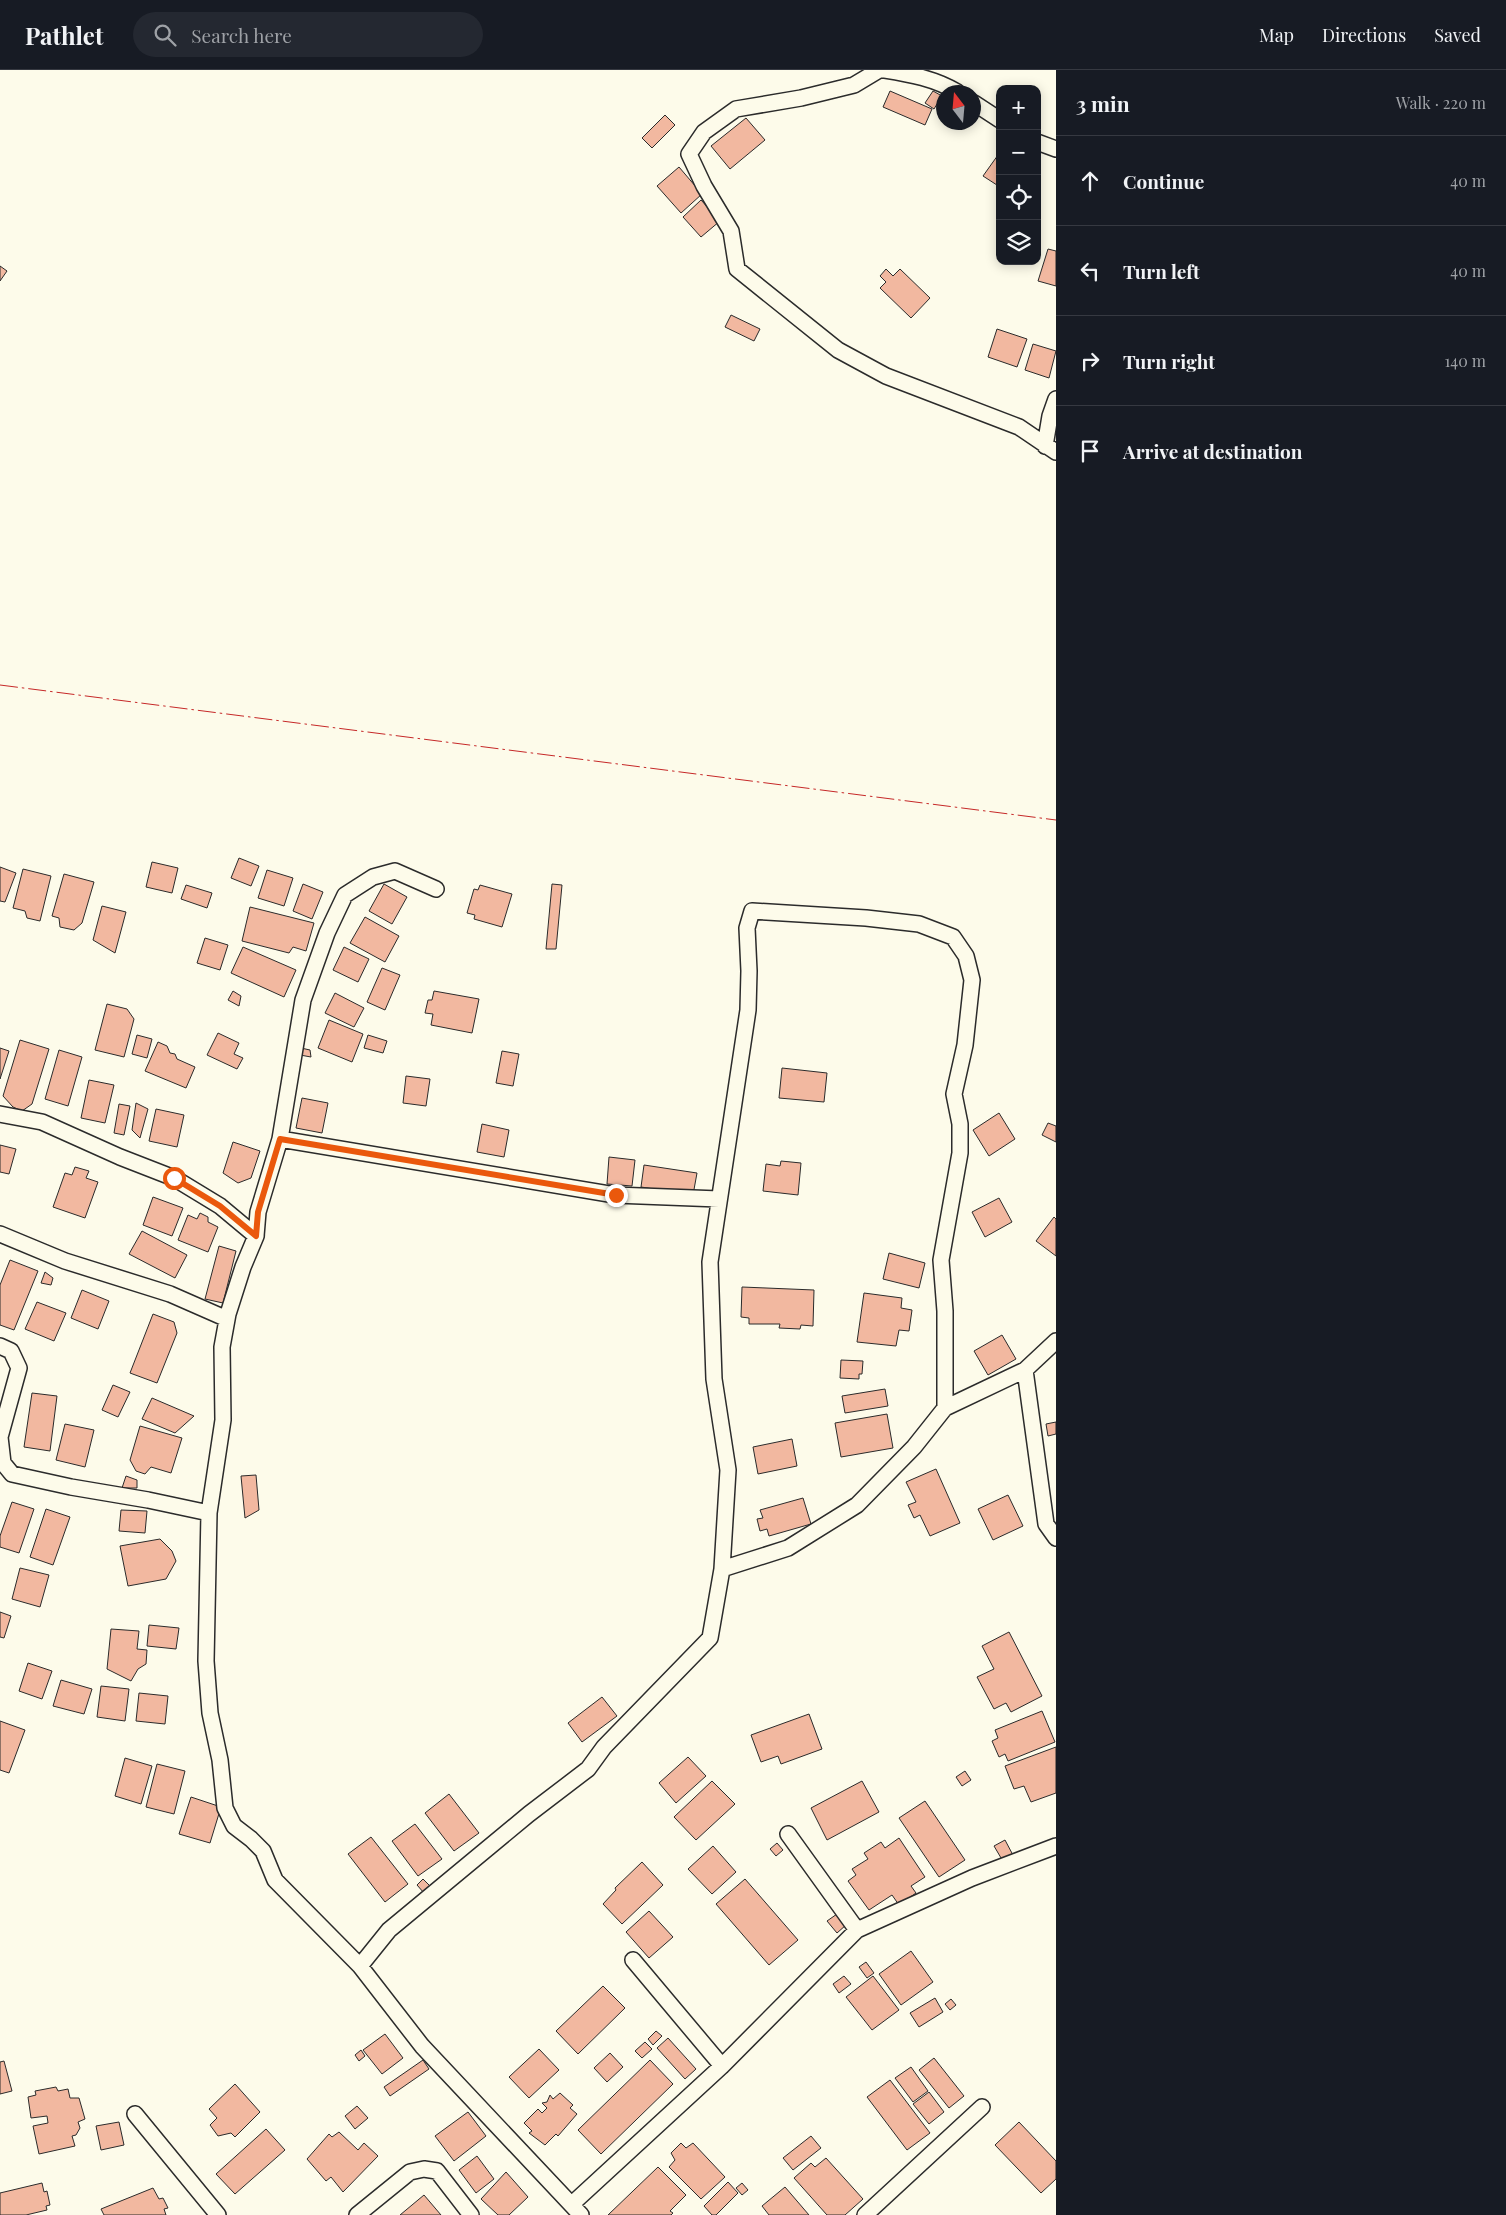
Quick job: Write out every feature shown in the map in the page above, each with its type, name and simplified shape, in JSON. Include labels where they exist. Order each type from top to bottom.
[{"type":"street","points":[[879,70],[854,85],[801,98],[736,109],[704,132],[689,154],[704,186],[731,231],[737,269],[838,350],[886,376],[1020,427],[1050,449]]},
{"type":"street","points":[[885,70],[912,74],[942,85]]},
{"type":"street","points":[[981,108],[996,117]]},
{"type":"street","points":[[1041,143],[1056,149]]},
{"type":"street","points":[[1050,449],[1050,416],[1056,399]]},
{"type":"street","points":[[436,889],[395,871],[373,877],[345,895],[327,933],[303,1000],[280,1139],[258,1212],[256,1236],[243,1267],[227,1320],[222,1347],[223,1420],[210,1513],[206,1660],[210,1713],[220,1760],[225,1808],[234,1826],[263,1851],[275,1880],[360,1966],[422,2046],[577,2209],[857,1930],[972,1878],[1056,1846]]},
{"type":"street","points":[[360,1966],[389,1930],[529,1814],[588,1769],[604,1746],[710,1638],[722,1569],[728,1470],[714,1379],[710,1262],[748,1010],[747,928],[752,911],[866,918],[919,924],[953,937],[966,956],[972,980],[965,1045],[954,1094],[960,1124],[960,1153],[941,1260],[945,1311],[945,1408]]},
{"type":"street","points":[[0,1114],[42,1122],[92,1146],[174,1178],[220,1206],[256,1236]]},
{"type":"street","points":[[280,1139],[616,1195],[719,1199]]},
{"type":"street","points":[[0,1234],[65,1261],[170,1294],[227,1320]]},
{"type":"street","points":[[722,1569],[788,1548],[856,1504],[914,1448],[945,1408],[1025,1370],[1056,1341]]},
{"type":"street","points":[[0,1346],[11,1351],[19,1368],[0,1436],[3,1463],[12,1474],[210,1513]]},
{"type":"street","points":[[1025,1370],[1046,1524],[1056,1538]]},
{"type":"street","points":[[788,1834],[857,1930]]},
{"type":"street","points":[[633,1960],[722,2066]]},
{"type":"street","points":[[865,2215],[982,2107]]},
{"type":"street","points":[[134,2114],[218,2215]]},
{"type":"street","points":[[357,2215],[410,2172],[424,2169],[437,2171],[472,2215]]},
{"type":"building","points":[[890,91],[932,109],[925,125],[883,107]]},
{"type":"building","points":[[933,91],[936,93],[936,106],[934,109],[925,103]]},
{"type":"building","points":[[665,115],[675,125],[652,148],[642,138]]},
{"type":"building","points":[[746,118],[765,140],[730,169],[711,146]]},
{"type":"building","points":[[996,158],[996,184],[983,176]]},
{"type":"building","points":[[679,167],[702,194],[681,213],[657,186]]},
{"type":"building","points":[[701,200],[720,221],[701,237],[683,217]]},
{"type":"building","points":[[1048,249],[1056,251],[1056,286],[1038,281]]},
{"type":"building","points":[[0,266],[7,271],[0,281]]},
{"type":"building","points":[[886,269],[893,276],[900,269],[930,298],[911,318],[880,288],[886,282],[880,276]]},
{"type":"building","points":[[731,315],[760,329],[754,341],[725,327]]},
{"type":"building","points":[[997,329],[1027,339],[1017,367],[988,357]]},
{"type":"building","points":[[1033,344],[1056,351],[1049,378],[1025,370]]},
{"type":"building","points":[[239,858],[259,866],[251,886],[231,878]]},
{"type":"building","points":[[152,862],[178,868],[172,893],[146,887]]},
{"type":"building","points":[[0,867],[16,873],[5,902],[0,901]]},
{"type":"building","points":[[23,869],[51,876],[40,921],[27,918],[25,911],[13,908]]},
{"type":"building","points":[[267,870],[293,878],[284,906],[258,898]]},
{"type":"building","points":[[64,874],[94,882],[82,923],[74,930],[60,927],[59,918],[52,916]]},
{"type":"building","points":[[303,884],[323,892],[312,919],[293,911]]},
{"type":"building","points":[[384,884],[407,897],[392,924],[369,911]]},
{"type":"building","points":[[552,884],[562,885],[556,949],[546,949]]},
{"type":"building","points":[[186,885],[212,893],[207,908],[181,899]]},
{"type":"building","points":[[480,885],[512,894],[502,927],[474,919],[475,915],[467,913],[474,889],[478,890]]},
{"type":"building","points":[[102,906],[126,912],[115,953],[93,940]]},
{"type":"building","points":[[250,907],[314,923],[306,951],[293,947],[289,953],[242,941]]},
{"type":"building","points":[[365,917],[399,936],[385,962],[350,943]]},
{"type":"building","points":[[205,938],[228,945],[220,970],[197,963]]},
{"type":"building","points":[[243,947],[296,970],[284,997],[231,973]]},
{"type":"building","points":[[344,947],[369,959],[358,982],[333,970]]},
{"type":"building","points":[[382,968],[400,975],[385,1010],[367,1002]]},
{"type":"building","points":[[233,991],[241,996],[239,1006],[228,1000]]},
{"type":"building","points":[[434,991],[479,999],[472,1033],[431,1025],[433,1014],[425,1013],[428,1000],[432,1000]]},
{"type":"building","points":[[335,993],[364,1008],[354,1027],[325,1013]]},
{"type":"building","points":[[107,1004],[127,1009],[134,1019],[124,1057],[95,1050]]},
{"type":"building","points":[[329,1020],[363,1034],[352,1062],[318,1048]]},
{"type":"building","points":[[218,1033],[239,1043],[234,1054],[243,1058],[237,1069],[207,1055]]},
{"type":"building","points":[[137,1035],[152,1039],[147,1058],[132,1054]]},
{"type":"building","points":[[368,1035],[387,1041],[383,1053],[364,1048]]},
{"type":"building","points":[[20,1040],[49,1049],[32,1104],[22,1111],[13,1107],[3,1096]]},
{"type":"building","points":[[158,1042],[167,1046],[170,1053],[175,1054],[177,1059],[195,1067],[186,1088],[145,1071]]},
{"type":"building","points":[[0,1048],[9,1051],[0,1079]]},
{"type":"building","points":[[301,1048],[310,1050],[311,1057],[300,1055]]},
{"type":"building","points":[[59,1050],[82,1057],[68,1106],[45,1099]]},
{"type":"building","points":[[502,1051],[519,1054],[513,1086],[496,1083]]},
{"type":"building","points":[[782,1068],[827,1073],[824,1102],[779,1098]]},
{"type":"building","points":[[406,1076],[430,1079],[426,1106],[403,1103]]},
{"type":"building","points":[[89,1080],[114,1085],[105,1123],[81,1118]]},
{"type":"building","points":[[302,1098],[328,1103],[322,1133],[296,1128]]},
{"type":"building","points":[[136,1103],[148,1109],[140,1138],[132,1130]]},
{"type":"building","points":[[119,1104],[130,1106],[124,1135],[114,1133]]},
{"type":"building","points":[[156,1109],[184,1115],[177,1147],[149,1141]]},
{"type":"building","points":[[999,1113],[1015,1139],[989,1156],[973,1130]]},
{"type":"building","points":[[1048,1123],[1056,1126],[1056,1142],[1042,1135]]},
{"type":"building","points":[[482,1124],[509,1130],[504,1157],[477,1152]]},
{"type":"building","points":[[233,1142],[260,1151],[251,1178],[238,1183],[223,1173]]},
{"type":"building","points":[[0,1145],[16,1149],[9,1174],[0,1172]]},
{"type":"building","points":[[609,1157],[635,1160],[632,1186],[607,1184]]},
{"type":"building","points":[[781,1161],[801,1163],[798,1195],[763,1191],[766,1164],[780,1166]]},
{"type":"building","points":[[644,1165],[697,1173],[693,1195],[641,1187]]},
{"type":"building","points":[[75,1167],[89,1171],[86,1178],[98,1182],[85,1218],[53,1207],[65,1173],[72,1175]]},
{"type":"building","points":[[153,1197],[183,1208],[172,1236],[143,1225]]},
{"type":"building","points":[[999,1198],[1012,1222],[985,1237],[972,1212]]},
{"type":"building","points":[[200,1213],[208,1217],[208,1222],[218,1227],[208,1252],[178,1240],[188,1215],[197,1219]]},
{"type":"building","points":[[1054,1217],[1056,1219],[1056,1256],[1036,1241]]},
{"type":"building","points":[[142,1231],[187,1255],[175,1278],[129,1254]]},
{"type":"building","points":[[219,1246],[236,1251],[223,1303],[205,1299]]},
{"type":"building","points":[[889,1253],[925,1263],[919,1288],[883,1279]]},
{"type":"building","points":[[10,1260],[38,1271],[14,1330],[0,1325],[0,1285]]},
{"type":"building","points":[[45,1272],[53,1278],[51,1285],[41,1283]]},
{"type":"building","points":[[742,1287],[814,1290],[813,1326],[801,1325],[800,1329],[779,1328],[780,1324],[749,1324],[749,1318],[741,1317]]},
{"type":"building","points":[[82,1290],[109,1301],[98,1329],[71,1318]]},
{"type":"building","points":[[864,1293],[902,1298],[901,1308],[912,1310],[909,1331],[899,1330],[896,1346],[857,1342]]},
{"type":"building","points":[[37,1302],[66,1313],[54,1341],[25,1329]]},
{"type":"building","points":[[153,1314],[174,1322],[177,1333],[157,1383],[130,1373]]},
{"type":"building","points":[[1002,1335],[1016,1359],[988,1375],[974,1351]]},
{"type":"building","points":[[841,1360],[863,1361],[862,1374],[859,1374],[859,1379],[840,1378]]},
{"type":"building","points":[[113,1385],[130,1392],[118,1417],[102,1410]]},
{"type":"building","points":[[885,1389],[888,1406],[845,1413],[842,1396]]},
{"type":"building","points":[[32,1393],[57,1396],[50,1451],[24,1447]]},
{"type":"building","points":[[152,1398],[194,1416],[175,1433],[142,1419]]},
{"type":"building","points":[[887,1414],[893,1448],[841,1457],[835,1423]]},
{"type":"building","points":[[1056,1422],[1056,1434],[1048,1436],[1046,1424]]},
{"type":"building","points":[[65,1424],[94,1430],[85,1467],[56,1460]]},
{"type":"building","points":[[140,1426],[182,1438],[171,1473],[151,1467],[145,1474],[136,1471],[130,1460]]},
{"type":"building","points":[[792,1439],[797,1466],[758,1474],[753,1447]]},
{"type":"building","points":[[936,1469],[960,1523],[930,1536],[920,1515],[914,1518],[908,1505],[916,1502],[906,1482]]},
{"type":"building","points":[[256,1475],[259,1510],[245,1518],[241,1476]]},
{"type":"building","points":[[126,1476],[137,1480],[137,1488],[122,1488]]},
{"type":"building","points":[[1008,1495],[1023,1526],[993,1540],[978,1509]]},
{"type":"building","points":[[803,1498],[811,1524],[769,1536],[767,1529],[760,1531],[757,1519],[763,1518],[760,1510]]},
{"type":"building","points":[[12,1502],[34,1509],[19,1553],[0,1547],[0,1536]]},
{"type":"building","points":[[46,1509],[70,1517],[53,1565],[30,1557]]},
{"type":"building","points":[[121,1510],[147,1511],[145,1533],[119,1531]]},
{"type":"building","points":[[160,1539],[172,1551],[176,1561],[166,1579],[128,1586],[120,1546]]},
{"type":"building","points":[[20,1568],[49,1575],[40,1607],[12,1599]]},
{"type":"building","points":[[0,1612],[11,1616],[4,1638],[0,1637]]},
{"type":"building","points":[[149,1625],[179,1628],[176,1649],[147,1646]]},
{"type":"building","points":[[111,1629],[139,1631],[137,1649],[147,1650],[146,1664],[138,1669],[131,1681],[107,1669]]},
{"type":"building","points":[[1009,1632],[1042,1696],[1011,1712],[1006,1703],[994,1709],[977,1677],[994,1669],[982,1646]]},
{"type":"building","points":[[28,1663],[52,1671],[42,1699],[19,1691]]},
{"type":"building","points":[[61,1680],[92,1689],[84,1714],[53,1706]]},
{"type":"building","points":[[101,1686],[129,1689],[125,1721],[97,1717]]},
{"type":"building","points":[[139,1693],[168,1696],[165,1724],[136,1721]]},
{"type":"building","points":[[602,1697],[617,1716],[582,1742],[568,1723]]},
{"type":"building","points":[[1042,1711],[1055,1742],[1008,1761],[1005,1754],[999,1757],[992,1741],[998,1738],[995,1730]]},
{"type":"building","points":[[809,1714],[822,1749],[781,1764],[778,1756],[761,1762],[751,1735]]},
{"type":"building","points":[[0,1721],[25,1730],[9,1773],[0,1770]]},
{"type":"building","points":[[1056,1747],[1056,1793],[1031,1802],[1024,1786],[1014,1789],[1005,1766]]},
{"type":"building","points":[[688,1757],[706,1776],[676,1803],[659,1783]]},
{"type":"building","points":[[125,1758],[152,1766],[141,1804],[115,1796]]},
{"type":"building","points":[[157,1764],[185,1771],[174,1814],[146,1807]]},
{"type":"building","points":[[965,1771],[971,1780],[962,1786],[956,1777]]},
{"type":"building","points":[[712,1781],[735,1804],[696,1840],[674,1817]]},
{"type":"building","points":[[862,1781],[879,1812],[827,1840],[811,1808]]},
{"type":"building","points":[[449,1794],[479,1833],[454,1851],[425,1813]]},
{"type":"building","points":[[191,1797],[221,1807],[210,1843],[179,1834]]},
{"type":"building","points":[[925,1801],[965,1860],[939,1877],[899,1818]]},
{"type":"building","points":[[415,1824],[442,1859],[418,1876],[392,1841]]},
{"type":"building","points":[[371,1837],[408,1884],[385,1902],[348,1854]]},
{"type":"building","points":[[899,1838],[925,1877],[911,1886],[916,1893],[899,1905],[892,1895],[869,1910],[848,1881],[856,1875],[852,1869],[868,1859],[864,1853],[881,1842],[885,1848]]},
{"type":"building","points":[[1005,1840],[1014,1857],[1004,1863],[994,1846]]},
{"type":"building","points":[[777,1843],[783,1850],[776,1856],[770,1849]]},
{"type":"building","points":[[713,1846],[736,1872],[712,1894],[688,1869]]},
{"type":"building","points":[[642,1862],[663,1885],[622,1924],[603,1904],[616,1890],[615,1888]]},
{"type":"building","points":[[423,1879],[431,1887],[424,1893],[417,1885]]},
{"type":"building","points":[[745,1879],[798,1940],[769,1965],[716,1904]]},
{"type":"building","points":[[649,1911],[673,1937],[649,1958],[626,1932]]},
{"type":"building","points":[[837,1914],[846,1925],[837,1933],[827,1921]]},
{"type":"building","points":[[911,1951],[933,1982],[901,2005],[879,1974]]},
{"type":"building","points":[[866,1962],[874,1973],[867,1978],[859,1967]]},
{"type":"building","points":[[844,1976],[851,1984],[839,1993],[833,1984]]},
{"type":"building","points":[[873,1976],[899,2010],[872,2030],[846,1997]]},
{"type":"building","points":[[603,1986],[625,2008],[578,2054],[556,2031]]},
{"type":"building","points":[[935,1998],[943,2012],[919,2027],[910,2013]]},
{"type":"building","points":[[951,1999],[956,2005],[950,2010],[945,2004]]},
{"type":"building","points":[[656,2031],[662,2036],[653,2045],[648,2039]]},
{"type":"building","points":[[385,2034],[403,2058],[382,2074],[363,2050]]},
{"type":"building","points":[[668,2038],[696,2069],[685,2079],[657,2048]]},
{"type":"building","points":[[645,2042],[652,2049],[642,2058],[635,2051]]},
{"type":"building","points":[[539,2049],[559,2070],[529,2098],[509,2077]]},
{"type":"building","points":[[361,2050],[365,2056],[359,2061],[355,2055]]},
{"type":"building","points":[[610,2053],[623,2067],[607,2082],[594,2068]]},
{"type":"building","points":[[934,2058],[964,2096],[949,2108],[919,2070]]},
{"type":"building","points":[[423,2060],[429,2069],[390,2096],[384,2087]]},
{"type":"building","points":[[650,2060],[673,2084],[601,2154],[578,2130]]},
{"type":"building","points":[[4,2061],[12,2091],[0,2094],[0,2062]]},
{"type":"building","points":[[911,2067],[928,2091],[913,2102],[895,2078]]},
{"type":"building","points":[[890,2080],[930,2133],[907,2150],[867,2097]]},
{"type":"building","points":[[235,2084],[260,2112],[235,2137],[231,2133],[218,2136],[210,2125],[217,2118],[209,2109]]},
{"type":"building","points":[[56,2087],[58,2091],[68,2089],[70,2098],[79,2098],[85,2119],[78,2122],[80,2128],[76,2135],[72,2136],[75,2146],[39,2154],[33,2126],[48,2123],[47,2116],[31,2118],[28,2097],[36,2095],[35,2091]]},
{"type":"building","points":[[929,2092],[944,2112],[929,2124],[913,2104]]},
{"type":"building","points":[[560,2093],[573,2105],[570,2108],[577,2114],[558,2136],[556,2134],[545,2145],[529,2133],[532,2131],[524,2123],[538,2109],[542,2113],[547,2108],[542,2103],[547,2102],[550,2095],[553,2099]]},
{"type":"building","points":[[357,2106],[368,2118],[355,2129],[345,2116]]},
{"type":"building","points":[[468,2112],[486,2136],[454,2161],[435,2136]]},
{"type":"building","points":[[119,2122],[124,2145],[101,2150],[96,2126]]},
{"type":"building","points":[[1019,2122],[1056,2161],[1056,2179],[1041,2193],[995,2145]]},
{"type":"building","points":[[266,2129],[285,2150],[235,2194],[216,2174]]},
{"type":"building","points":[[339,2132],[358,2150],[364,2143],[378,2156],[343,2192],[331,2177],[326,2181],[307,2159],[329,2134],[332,2137]]},
{"type":"building","points":[[811,2136],[821,2148],[793,2170],[783,2158]]},
{"type":"building","points":[[681,2143],[686,2148],[693,2143],[725,2177],[701,2199],[669,2167],[675,2160],[671,2153]]},
{"type":"building","points":[[477,2156],[494,2179],[476,2193],[459,2170]]},
{"type":"building","points":[[826,2158],[863,2199],[845,2215],[827,2215],[794,2178],[811,2163],[815,2167]]},
{"type":"building","points":[[658,2167],[686,2195],[670,2211],[673,2213],[671,2215],[608,2215]]},
{"type":"building","points":[[506,2172],[528,2197],[509,2215],[498,2215],[481,2199]]},
{"type":"building","points":[[728,2182],[738,2193],[716,2215],[712,2215],[704,2206]]},
{"type":"building","points":[[42,2183],[44,2192],[47,2191],[50,2205],[46,2206],[47,2210],[26,2215],[0,2215],[0,2193]]},
{"type":"building","points":[[742,2183],[748,2190],[742,2195],[736,2188]]},
{"type":"building","points":[[785,2187],[809,2215],[769,2215],[762,2206]]},
{"type":"building","points":[[153,2188],[159,2199],[163,2198],[168,2208],[164,2209],[166,2215],[104,2215],[101,2209]]},
{"type":"building","points":[[424,2195],[441,2215],[400,2215]]},
{"type":"power","points":[[0,685],[1056,820]]},
{"type":"route","points":[[174,1178],[220,1206],[256,1236],[258,1212],[280,1139],[616,1195]]}]
